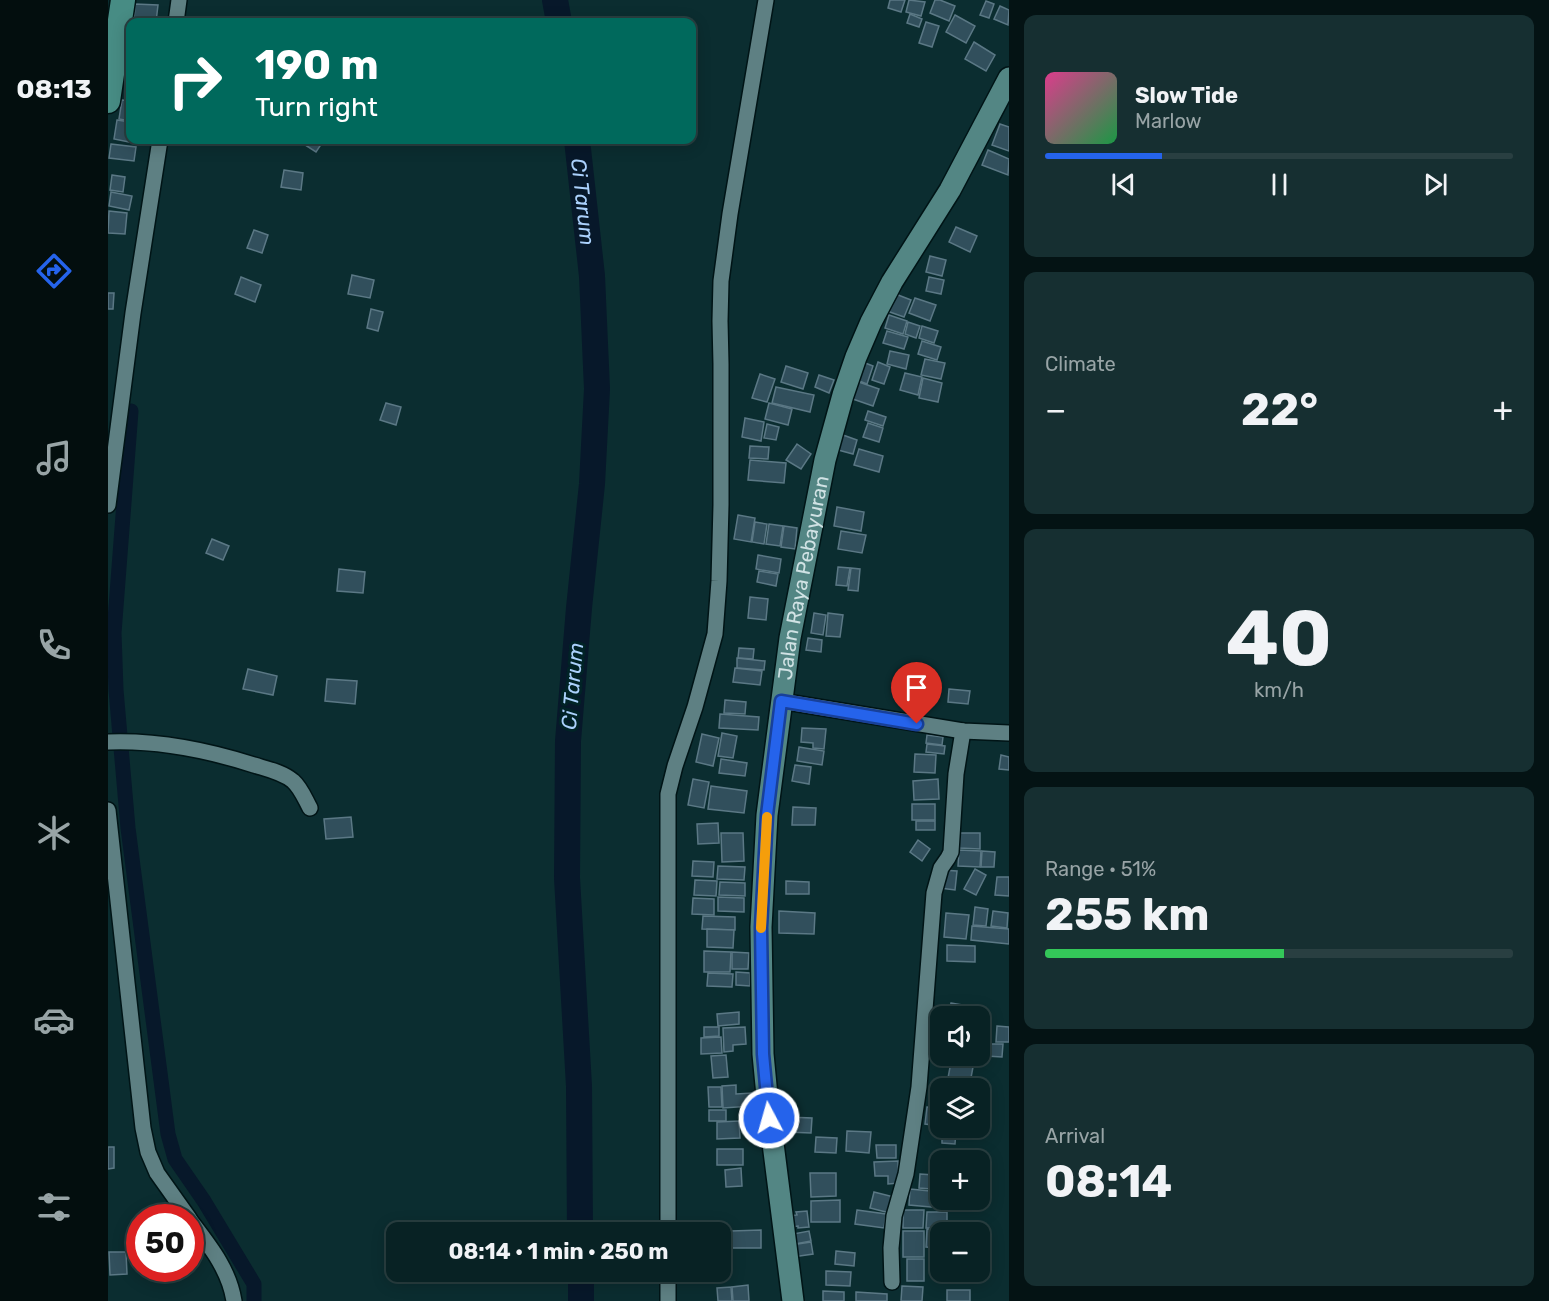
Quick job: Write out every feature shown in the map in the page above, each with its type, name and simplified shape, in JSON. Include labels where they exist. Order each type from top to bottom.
[{"type":"main road","points":[[108,101],[123,0]]},
{"type":"main road","name":"Jalan Raya Pebayuran","points":[[793,1301],[763,1054],[761,927],[767,815],[790,638],[825,460],[843,394],[871,322],[909,254],[951,190],[1009,78]]},
{"type":"street","points":[[177,18],[179,0]]},
{"type":"street","points":[[668,1222],[668,794],[715,634],[721,505],[721,281],[766,0]]},
{"type":"street","points":[[108,505],[133,313],[159,144]]},
{"type":"street","points":[[781,701],[963,731],[1009,733]]},
{"type":"street","points":[[892,1282],[891,1248],[894,1216],[906,1174],[919,1087],[934,892],[940,868],[951,852],[956,774],[963,731]]},
{"type":"street","points":[[111,742],[134,742],[196,749],[270,769],[293,781],[300,788],[310,808]]},
{"type":"street","points":[[108,810],[129,1012],[145,1136],[148,1152],[157,1173],[179,1204]]},
{"type":"street","points":[[204,1238],[224,1269],[232,1287],[234,1301]]},
{"type":"street","points":[[668,1282],[668,1301]]},
{"type":"building","points":[[890,0],[905,0],[901,12],[888,8]]},
{"type":"building","points":[[909,0],[925,2],[921,16],[906,12]]},
{"type":"building","points":[[935,0],[955,6],[949,21],[930,13]]},
{"type":"building","points":[[986,1],[994,4],[989,18],[980,15]]},
{"type":"building","points":[[135,4],[158,5],[156,18],[134,18]]},
{"type":"building","points":[[1000,6],[1009,10],[1008,25],[994,19]]},
{"type":"building","points":[[910,14],[922,19],[919,27],[907,23]]},
{"type":"building","points":[[955,15],[975,26],[966,43],[946,32]]},
{"type":"building","points":[[926,22],[939,26],[932,47],[919,43]]},
{"type":"building","points":[[974,42],[995,55],[986,71],[965,59]]},
{"type":"building","points":[[122,100],[126,100],[126,120],[119,119]]},
{"type":"building","points":[[117,120],[126,121],[126,141],[114,139]]},
{"type":"building","points":[[1000,124],[1009,127],[1009,151],[992,145]]},
{"type":"building","points":[[111,144],[136,147],[134,161],[109,158]]},
{"type":"building","points":[[304,144],[321,144],[316,152]]},
{"type":"building","points":[[988,150],[1009,159],[1008,175],[982,165]]},
{"type":"building","points":[[284,170],[303,173],[301,190],[281,187]]},
{"type":"building","points":[[112,175],[125,177],[123,192],[110,190]]},
{"type":"building","points":[[111,192],[132,196],[129,210],[109,206]]},
{"type":"building","points":[[109,211],[127,213],[125,234],[108,233]]},
{"type":"building","points":[[956,227],[977,236],[970,252],[949,242]]},
{"type":"building","points":[[254,230],[268,235],[262,253],[247,248]]},
{"type":"building","points":[[930,256],[946,260],[942,276],[926,272]]},
{"type":"building","points":[[352,275],[374,280],[370,298],[348,294]]},
{"type":"building","points":[[241,277],[261,285],[255,302],[235,294]]},
{"type":"building","points":[[929,277],[944,280],[941,294],[926,291]]},
{"type":"building","points":[[108,293],[114,293],[113,309],[108,309]]},
{"type":"building","points":[[893,293],[911,300],[904,317],[887,311]]},
{"type":"building","points":[[915,298],[936,305],[930,321],[909,313]]},
{"type":"building","points":[[371,309],[383,312],[378,331],[367,328]]},
{"type":"building","points":[[889,315],[907,321],[903,334],[885,328]]},
{"type":"building","points":[[908,322],[920,326],[916,338],[905,334]]},
{"type":"building","points":[[922,326],[938,331],[934,343],[919,338]]},
{"type":"building","points":[[887,331],[908,337],[904,349],[883,343]]},
{"type":"building","points":[[922,341],[941,347],[937,360],[918,354]]},
{"type":"building","points":[[890,351],[909,355],[906,369],[887,364]]},
{"type":"building","points":[[925,359],[945,363],[941,379],[921,375]]},
{"type":"building","points":[[860,361],[873,366],[867,384],[854,379]]},
{"type":"building","points":[[878,362],[890,367],[884,384],[872,380]]},
{"type":"building","points":[[786,366],[808,373],[803,389],[781,382]]},
{"type":"building","points":[[905,373],[922,377],[918,395],[900,390]]},
{"type":"building","points":[[760,374],[775,379],[767,402],[752,398]]},
{"type":"building","points":[[819,375],[834,380],[829,393],[815,387]]},
{"type":"building","points":[[923,378],[942,383],[938,402],[919,398]]},
{"type":"building","points":[[853,380],[879,389],[873,406],[847,397]]},
{"type":"building","points":[[776,387],[814,395],[810,412],[772,403]]},
{"type":"building","points":[[386,403],[401,407],[396,425],[380,420]]},
{"type":"building","points":[[769,403],[792,409],[788,425],[765,419]]},
{"type":"building","points":[[868,411],[886,417],[883,426],[865,420]]},
{"type":"building","points":[[745,418],[764,422],[761,441],[742,437]]},
{"type":"building","points":[[868,423],[883,428],[879,442],[863,437]]},
{"type":"building","points":[[767,424],[779,427],[776,440],[764,438]]},
{"type":"building","points":[[843,435],[857,440],[853,454],[838,450]]},
{"type":"building","points":[[797,444],[811,454],[801,469],[786,460]]},
{"type":"building","points":[[750,446],[769,447],[768,459],[749,458]]},
{"type":"building","points":[[859,449],[883,456],[879,472],[854,465]]},
{"type":"building","points":[[750,460],[786,463],[784,483],[748,480]]},
{"type":"building","points":[[837,507],[864,512],[861,531],[834,526]]},
{"type":"building","points":[[738,515],[755,518],[751,542],[734,539]]},
{"type":"building","points":[[755,522],[767,524],[764,544],[752,542]]},
{"type":"building","points":[[769,524],[783,526],[780,546],[766,544]]},
{"type":"building","points":[[784,526],[797,528],[795,549],[781,547]]},
{"type":"building","points":[[841,531],[866,535],[862,553],[838,549]]},
{"type":"building","points":[[212,539],[229,546],[223,560],[206,553]]},
{"type":"building","points":[[758,555],[781,559],[779,573],[756,569]]},
{"type":"building","points":[[838,567],[850,568],[847,586],[836,585]]},
{"type":"building","points":[[851,568],[860,569],[858,591],[848,590]]},
{"type":"building","points":[[339,569],[365,572],[363,593],[337,591]]},
{"type":"building","points":[[759,571],[778,574],[776,586],[757,582]]},
{"type":"building","points":[[750,597],[768,599],[766,620],[748,618]]},
{"type":"building","points":[[814,613],[826,615],[823,635],[811,633]]},
{"type":"building","points":[[828,613],[843,615],[840,637],[826,636]]},
{"type":"building","points":[[808,638],[822,640],[821,652],[806,650]]},
{"type":"building","points":[[739,648],[754,649],[753,659],[738,658]]},
{"type":"building","points":[[737,658],[765,661],[764,670],[737,668]]},
{"type":"building","points":[[735,668],[762,671],[760,685],[733,682]]},
{"type":"building","points":[[248,669],[277,676],[273,695],[243,689]]},
{"type":"building","points":[[327,679],[357,681],[355,704],[325,701]]},
{"type":"building","points":[[949,689],[970,691],[968,704],[948,702]]},
{"type":"building","points":[[725,700],[746,702],[745,714],[724,713]]},
{"type":"building","points":[[720,714],[759,717],[758,730],[719,728]]},
{"type":"building","points":[[802,728],[826,729],[824,749],[813,748],[813,743],[801,742]]},
{"type":"building","points":[[722,733],[737,736],[733,758],[718,756]]},
{"type":"building","points":[[702,734],[719,738],[713,766],[696,762]]},
{"type":"building","points":[[927,735],[943,737],[942,745],[926,743]]},
{"type":"building","points":[[927,744],[945,746],[944,754],[926,752]]},
{"type":"building","points":[[799,747],[824,751],[822,765],[797,761]]},
{"type":"building","points":[[915,754],[936,755],[935,773],[914,772]]},
{"type":"building","points":[[1001,755],[1009,757],[1009,770],[999,769]]},
{"type":"building","points":[[721,759],[747,763],[745,776],[719,773]]},
{"type":"building","points":[[795,765],[811,767],[809,784],[792,781]]},
{"type":"building","points":[[693,779],[709,782],[704,808],[688,805]]},
{"type":"building","points":[[938,779],[939,799],[914,800],[913,781]]},
{"type":"building","points":[[711,786],[747,791],[744,813],[708,809]]},
{"type":"building","points":[[912,804],[935,804],[935,820],[912,820]]},
{"type":"building","points":[[793,807],[816,808],[815,825],[792,825]]},
{"type":"building","points":[[351,817],[353,837],[326,839],[324,819]]},
{"type":"building","points":[[916,821],[935,821],[935,830],[916,830]]},
{"type":"building","points":[[718,823],[719,843],[698,844],[697,824]]},
{"type":"building","points":[[721,833],[743,833],[744,861],[722,862]]},
{"type":"building","points":[[959,833],[980,833],[980,849],[959,848]]},
{"type":"building","points":[[918,840],[930,849],[922,861],[910,852]]},
{"type":"building","points":[[959,850],[981,851],[980,867],[958,866]]},
{"type":"building","points":[[982,851],[995,852],[994,867],[981,867]]},
{"type":"building","points":[[693,861],[714,862],[713,877],[692,876]]},
{"type":"building","points":[[718,866],[745,867],[744,880],[717,879]]},
{"type":"building","points":[[975,869],[986,875],[976,895],[964,889]]},
{"type":"building","points":[[942,870],[957,871],[955,890],[940,888]]},
{"type":"building","points":[[997,877],[1009,877],[1009,896],[995,895]]},
{"type":"building","points":[[695,880],[717,881],[716,896],[694,895]]},
{"type":"building","points":[[786,881],[809,882],[809,894],[786,894]]},
{"type":"building","points":[[720,882],[745,883],[745,896],[719,895]]},
{"type":"building","points":[[718,897],[744,898],[744,912],[718,911]]},
{"type":"building","points":[[693,898],[714,899],[714,915],[692,914]]},
{"type":"building","points":[[975,907],[988,909],[986,926],[973,925]]},
{"type":"building","points":[[779,911],[815,913],[814,934],[779,933]]},
{"type":"building","points":[[993,911],[1008,913],[1007,928],[991,926]]},
{"type":"building","points":[[946,913],[969,915],[966,939],[944,937]]},
{"type":"building","points":[[703,916],[735,917],[735,930],[702,929]]},
{"type":"building","points":[[972,926],[1009,929],[1009,944],[971,940]]},
{"type":"building","points":[[707,929],[734,930],[733,948],[707,947]]},
{"type":"building","points":[[947,945],[975,946],[975,962],[947,961]]},
{"type":"building","points":[[704,951],[731,952],[730,972],[704,972]]},
{"type":"building","points":[[732,952],[749,953],[748,969],[732,969]]},
{"type":"building","points":[[736,972],[750,973],[750,986],[736,985]]},
{"type":"building","points":[[708,973],[733,974],[732,987],[707,986]]},
{"type":"building","points":[[951,1003],[969,1006],[950,1006]]},
{"type":"building","points":[[739,1012],[739,1024],[718,1026],[717,1014]]},
{"type":"building","points":[[997,1026],[1009,1027],[1009,1042],[996,1042]]},
{"type":"building","points":[[704,1027],[719,1027],[719,1036],[704,1037]]},
{"type":"building","points":[[745,1027],[746,1044],[733,1045],[733,1051],[724,1052],[723,1028]]},
{"type":"building","points":[[721,1037],[722,1053],[701,1054],[701,1038]]},
{"type":"building","points":[[990,1044],[1003,1044],[1002,1057],[990,1056]]},
{"type":"building","points":[[726,1055],[728,1077],[713,1078],[711,1056]]},
{"type":"building","points":[[950,1066],[973,1067],[971,1078],[948,1078]]},
{"type":"building","points":[[736,1085],[736,1094],[752,1093],[752,1106],[723,1108],[722,1086]]},
{"type":"building","points":[[708,1087],[721,1087],[722,1107],[709,1107]]},
{"type":"building","points":[[927,1107],[930,1107],[930,1125],[925,1124]]},
{"type":"building","points":[[709,1110],[726,1110],[726,1121],[709,1121]]},
{"type":"building","points":[[787,1117],[812,1118],[811,1133],[786,1132]]},
{"type":"building","points":[[739,1121],[740,1138],[717,1139],[717,1122]]},
{"type":"building","points":[[847,1131],[871,1132],[869,1153],[846,1151]]},
{"type":"building","points":[[816,1137],[837,1138],[836,1153],[815,1152]]},
{"type":"building","points":[[942,1138],[955,1138],[955,1144],[942,1143]]},
{"type":"building","points":[[876,1145],[896,1145],[896,1158],[877,1158]]},
{"type":"building","points":[[108,1147],[114,1147],[114,1168],[108,1169]]},
{"type":"building","points":[[717,1149],[743,1149],[743,1165],[717,1165]]},
{"type":"building","points":[[898,1161],[899,1183],[888,1184],[888,1176],[875,1176],[874,1162]]},
{"type":"building","points":[[741,1168],[742,1186],[726,1187],[725,1170]]},
{"type":"building","points":[[810,1173],[836,1173],[836,1196],[811,1197]]},
{"type":"building","points":[[920,1174],[930,1175],[930,1189],[919,1188]]},
{"type":"building","points":[[910,1189],[930,1191],[930,1207],[909,1205]]},
{"type":"building","points":[[874,1192],[894,1197],[890,1213],[870,1208]]},
{"type":"building","points":[[840,1200],[840,1222],[811,1222],[811,1201]]},
{"type":"building","points":[[857,1210],[886,1214],[884,1228],[855,1224]]},
{"type":"building","points":[[903,1210],[924,1210],[923,1228],[903,1228]]},
{"type":"building","points":[[807,1211],[809,1227],[784,1228],[782,1217]]},
{"type":"building","points":[[927,1212],[947,1212],[947,1222],[930,1222],[930,1228],[926,1228]]},
{"type":"building","points":[[927,1229],[930,1229],[930,1247],[926,1247]]},
{"type":"building","points":[[761,1230],[761,1248],[731,1248],[731,1231]]},
{"type":"building","points":[[809,1231],[811,1241],[795,1244],[793,1234]]},
{"type":"building","points":[[903,1231],[924,1231],[924,1257],[903,1257]]},
{"type":"building","points":[[811,1242],[813,1254],[793,1257],[791,1245]]},
{"type":"building","points":[[836,1251],[855,1253],[854,1266],[835,1264]]},
{"type":"building","points":[[109,1252],[126,1252],[126,1274],[110,1275]]},
{"type":"building","points":[[907,1259],[924,1259],[924,1281],[907,1281]]},
{"type":"building","points":[[826,1271],[851,1272],[850,1286],[826,1285]]},
{"type":"building","points":[[748,1285],[749,1301],[733,1301],[732,1287]]},
{"type":"building","points":[[902,1286],[923,1287],[922,1301],[901,1301]]},
{"type":"building","points":[[731,1287],[732,1301],[718,1301],[717,1288]]},
{"type":"building","points":[[947,1290],[970,1290],[970,1301],[947,1301]]},
{"type":"building","points":[[823,1291],[844,1292],[844,1301],[823,1301]]},
{"type":"building","points":[[856,1292],[887,1294],[887,1301],[856,1301]]},
{"type":"waterway","name":"Ci Tarum","points":[[555,0],[558,18]]},
{"type":"waterway","name":"Ci Tarum","points":[[577,144],[592,276],[597,389],[592,484],[568,741],[567,878],[579,1086],[580,1222]]},
{"type":"waterway","points":[[131,411],[114,633],[116,690],[128,828],[168,1134],[175,1159],[204,1201],[254,1284],[254,1301]]},
{"type":"waterway","name":"Ci Tarum","points":[[581,1282],[581,1301]]},
{"type":"slow traffic","points":[[761,928],[767,817]]},
{"type":"route","points":[[769,1118],[763,1054],[761,927],[767,815],[781,701],[917,724]]}]
